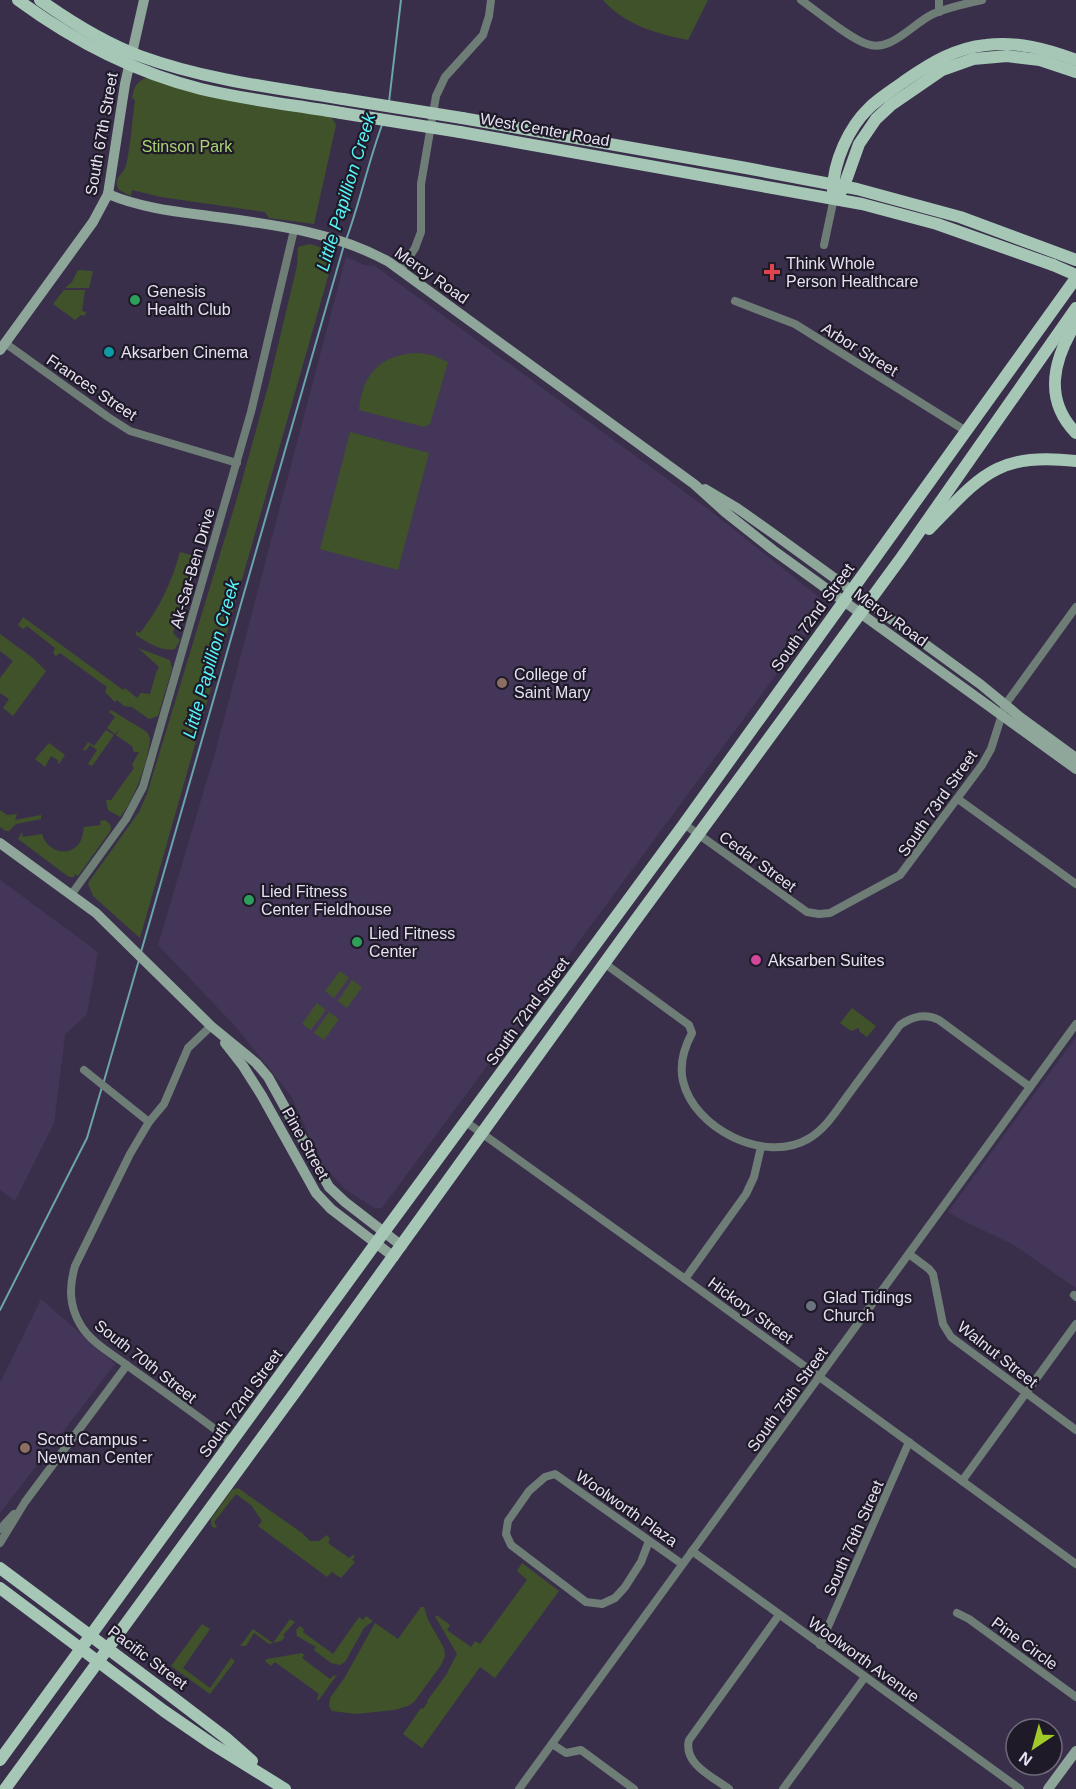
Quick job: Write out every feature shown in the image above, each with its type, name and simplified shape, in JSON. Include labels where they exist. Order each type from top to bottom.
[{"type":"main road","name":"West Center Road","points":[[18,0],[77,40],[203,89],[834,198],[937,224],[1053,265],[1076,276]]},
{"type":"main road","name":"West Center Road","points":[[40,0],[130,59],[210,77],[462,118],[838,185],[946,213],[1076,261]]},
{"type":"main road","name":"South 67th Street","points":[[3,346],[93,222],[108,194],[130,59],[144,0]]},
{"type":"main road","points":[[834,198],[845,144],[866,111],[876,101],[937,60],[966,49],[999,44],[1034,47],[1076,60]]},
{"type":"main road","points":[[838,185],[856,149],[876,118],[891,105],[945,69],[973,59],[1007,56],[1040,60],[1076,72]]},
{"type":"main road","name":"Mercy Road","points":[[108,194],[154,208],[316,234],[372,253],[401,270],[694,483],[749,532],[848,596],[868,603],[980,684],[1003,709],[1076,769]]},
{"type":"main road","points":[[999,386],[1076,261]]},
{"type":"main road","name":"South 72nd Street","points":[[0,1760],[684,824],[1076,276]]},
{"type":"main road","points":[[4,1789],[402,1246],[604,963],[861,614],[1076,308]]},
{"type":"main road","points":[[1076,323],[1058,359],[1055,379],[1056,399],[1060,410],[1076,434]]},
{"type":"main road","points":[[901,558],[968,489],[988,473],[1027,459],[1076,461]]},
{"type":"main road","name":"Mercy Road","points":[[848,596],[861,614],[1076,758]]},
{"type":"main road","name":"Pine Street","points":[[0,843],[96,913],[211,1026],[256,1063],[268,1077],[329,1187],[402,1246]]},
{"type":"main road","name":"Pine Street","points":[[211,1026],[256,1085],[316,1193],[334,1212],[394,1257]]},
{"type":"main road","name":"Pacific Street","points":[[0,1568],[226,1738],[270,1779]]},
{"type":"main road","name":"Pacific Street","points":[[0,1588],[189,1729],[285,1789]]},
{"type":"main road","points":[[1048,1789],[1076,1751]]},
{"type":"street","points":[[401,270],[413,252],[421,232],[422,176],[436,96],[446,75],[481,38],[489,16],[490,0]]},
{"type":"street","points":[[801,0],[858,40],[876,46],[894,40],[919,22],[939,12],[982,0]]},
{"type":"street","points":[[939,0],[939,12]]},
{"type":"street","points":[[824,245],[834,198]]},
{"type":"street","name":"Ak-Sar-Ben Drive","points":[[71,895],[126,819],[143,787],[237,463],[294,230]]},
{"type":"street","name":"Arbor Street","points":[[735,301],[795,324],[966,431]]},
{"type":"street","name":"Frances Street","points":[[3,346],[130,430],[237,463]]},
{"type":"street","name":"South 73rd Street","points":[[819,914],[837,910],[900,875],[988,756],[1003,709],[1076,607]]},
{"type":"street","points":[[958,798],[1076,884]]},
{"type":"street","name":"Cedar Street","points":[[684,824],[801,908],[819,914]]},
{"type":"street","points":[[604,963],[689,1024],[692,1033],[683,1055],[682,1071],[685,1089],[691,1101],[707,1119],[731,1136],[753,1146],[771,1148],[791,1146],[807,1140],[818,1132],[831,1118],[900,1025],[919,1016],[939,1020],[1030,1087]]},
{"type":"street","name":"South 75th Street","points":[[519,1789],[1076,1024]]},
{"type":"street","name":"South 70th Street","points":[[211,1026],[188,1048],[164,1104],[149,1122],[130,1154],[75,1266],[70,1282],[70,1298],[81,1326],[96,1342],[232,1442]]},
{"type":"street","points":[[84,1070],[149,1122]]},
{"type":"street","name":"Hickory Street","points":[[466,1122],[1076,1564]]},
{"type":"street","points":[[685,1279],[746,1194],[754,1177],[761,1147]]},
{"type":"street","name":"Walnut Street","points":[[909,1254],[933,1274],[943,1324],[951,1337],[1076,1430]]},
{"type":"street","points":[[962,1480],[1076,1324]]},
{"type":"street","points":[[0,1543],[25,1502],[127,1365]]},
{"type":"street","name":"South 76th Street","points":[[820,1645],[909,1442]]},
{"type":"street","name":"Woolworth Plaza","points":[[649,1541],[636,1570],[625,1587],[615,1598],[602,1604],[586,1602],[511,1545],[506,1534],[508,1521],[529,1491],[545,1476],[555,1474],[682,1564]]},
{"type":"street","points":[[0,1529],[25,1502]]},
{"type":"street","name":"Woolworth Avenue","points":[[692,1551],[1020,1789]]},
{"type":"street","points":[[0,1560],[14,1578]]},
{"type":"street","name":"Pine Circle","points":[[957,1613],[969,1619],[1076,1696]]},
{"type":"street","points":[[729,1789],[693,1762],[688,1750],[692,1734],[779,1615]]},
{"type":"street","points":[[783,1789],[865,1677]]},
{"type":"street","points":[[552,1744],[566,1753],[581,1750],[634,1789]]},
{"type":"shaded area","name":"College of Saint Mary","points":[[346,257],[364,265],[375,266],[708,509],[820,598],[822,607],[821,614],[382,1208],[374,1208],[345,1189],[323,1165],[291,1096],[236,1027],[158,945],[215,753]]},
{"type":"shaded area","points":[[0,880],[98,952],[87,1014],[65,1035],[54,1123],[15,1201],[0,1190]]},
{"type":"shaded area","points":[[1076,1037],[1076,1288],[1014,1245],[948,1212]]},
{"type":"shaded area","name":"Scott Campus - Newman Center","points":[[41,1299],[115,1364],[0,1513],[0,1383]]},
{"type":"green space","points":[[603,0],[708,0],[688,40],[665,35],[631,22]]},
{"type":"green space","name":"Stinson Park","points":[[146,78],[331,116],[336,125],[314,224],[269,218],[265,212],[161,197],[132,190],[131,196],[119,190],[117,179],[125,169],[129,150],[135,100],[132,98],[138,83]]},
{"type":"green space","points":[[310,244],[335,252],[140,938],[93,896],[88,883],[139,812],[147,794],[238,495],[269,383],[297,266],[298,247]]},
{"type":"green space","points":[[78,270],[93,271],[89,288],[65,288],[72,282]]},
{"type":"green space","points":[[64,290],[85,290],[82,311],[86,312],[85,316],[81,315],[75,320],[53,304]]},
{"type":"green space","points":[[418,353],[432,355],[448,362],[430,424],[424,427],[359,410],[364,386],[376,368],[394,357]]},
{"type":"green space","points":[[350,432],[429,453],[398,570],[320,549]]},
{"type":"green space","points":[[180,552],[194,556],[194,559],[173,633],[180,640],[175,649],[170,650],[154,646],[136,635],[136,631],[140,633],[159,605]]},
{"type":"green space","points":[[23,617],[137,698],[141,693],[150,694],[159,667],[138,648],[170,660],[172,669],[158,716],[149,719],[132,707],[124,706],[117,700],[115,702],[105,692],[107,687],[60,653],[56,656],[53,653],[55,648],[27,626],[23,629],[18,625]]},
{"type":"green space","points":[[0,634],[33,658],[46,671],[13,716],[3,708],[9,699],[0,693],[0,678],[13,661],[0,651]]},
{"type":"green space","points":[[111,710],[147,732],[150,738],[140,779],[120,817],[108,810],[106,800],[111,800],[134,768],[132,765],[139,752],[134,752],[132,746],[116,735],[121,728],[115,734],[107,728],[115,717],[109,712]]},
{"type":"green space","points":[[106,730],[114,735],[92,766],[88,764],[97,750],[90,745],[85,751],[83,750],[88,742],[94,746]]},
{"type":"green space","points":[[49,743],[65,755],[59,764],[57,763],[59,761],[51,756],[45,767],[35,759]]},
{"type":"green space","points":[[0,810],[7,815],[17,814],[15,820],[41,815],[41,819],[16,824],[6,831],[0,827]]},
{"type":"green space","points":[[105,820],[110,824],[111,830],[78,876],[75,874],[74,877],[69,877],[18,839],[22,832],[23,837],[42,834],[51,848],[61,851],[72,850],[79,844],[84,827],[101,825],[100,821]]},
{"type":"green space","points":[[340,971],[349,978],[334,998],[325,991]]},
{"type":"green space","points":[[352,980],[362,987],[347,1008],[338,1001]]},
{"type":"green space","points":[[317,1003],[326,1010],[311,1030],[302,1024]]},
{"type":"green space","points":[[852,1008],[876,1026],[867,1037],[859,1031],[859,1028],[851,1031],[840,1023]]},
{"type":"green space","points":[[329,1012],[339,1019],[324,1040],[314,1033]]},
{"type":"green space","points":[[238,1488],[310,1541],[319,1541],[327,1535],[330,1539],[328,1543],[349,1558],[355,1556],[352,1560],[355,1562],[341,1578],[332,1572],[327,1577],[258,1526],[262,1521],[251,1505],[236,1494],[214,1522],[217,1527],[214,1528],[211,1525],[211,1519],[232,1490]]},
{"type":"green space","points":[[522,1563],[559,1591],[495,1678],[480,1667],[422,1748],[403,1734],[421,1708],[423,1709],[428,1702],[457,1654],[435,1616],[450,1625],[447,1630],[471,1647],[475,1641],[480,1644],[527,1580],[517,1571]]},
{"type":"green space","points":[[421,1607],[424,1607],[428,1620],[444,1648],[445,1656],[414,1702],[394,1710],[356,1714],[332,1711],[329,1706],[330,1698],[345,1677],[375,1623],[398,1639]]},
{"type":"green space","points":[[366,1616],[373,1621],[364,1628],[345,1662],[340,1665],[331,1663],[314,1650],[316,1647],[297,1636],[296,1630],[300,1626],[304,1629],[303,1632],[333,1654],[359,1617],[363,1620]]},
{"type":"green space","points":[[290,1619],[295,1622],[283,1635],[285,1637],[273,1643]]},
{"type":"green space","points":[[202,1624],[210,1629],[183,1668],[210,1688],[231,1658],[235,1661],[210,1694],[171,1666]]},
{"type":"green space","points":[[253,1629],[273,1643],[269,1644],[254,1633],[246,1646],[240,1646]]},
{"type":"green space","points":[[302,1653],[304,1655],[302,1658],[330,1679],[336,1676],[318,1701],[319,1694],[275,1662],[271,1666],[265,1661]]},
{"type":"waterway","name":"Little Papillion Creek","points":[[389,102],[401,0]]},
{"type":"waterway","name":"Little Papillion Creek","points":[[346,240],[382,125]]},
{"type":"waterway","name":"Little Papillion Creek","points":[[141,952],[344,245]]},
{"type":"waterway","name":"Little Papillion Creek","points":[[104,1081],[139,960]]},
{"type":"waterway","name":"Little Papillion Creek","points":[[0,1310],[87,1138],[102,1087]]},
{"type":"place","name":"Think Whole Person Healthcare","points":[[772,272]]},
{"type":"place","name":"Genesis Health Club","points":[[135,300]]},
{"type":"place","name":"Aksarben Cinema","points":[[109,352]]},
{"type":"place","name":"College of Saint Mary","points":[[502,683]]},
{"type":"place","name":"Lied Fitness Center Fieldhouse","points":[[249,900]]},
{"type":"place","name":"Lied Fitness Center","points":[[357,942]]},
{"type":"place","name":"Aksarben Suites","points":[[756,960]]},
{"type":"place","name":"Glad Tidings Church","points":[[811,1306]]},
{"type":"place","name":"Scott Campus - Newman Center","points":[[25,1448]]}]
